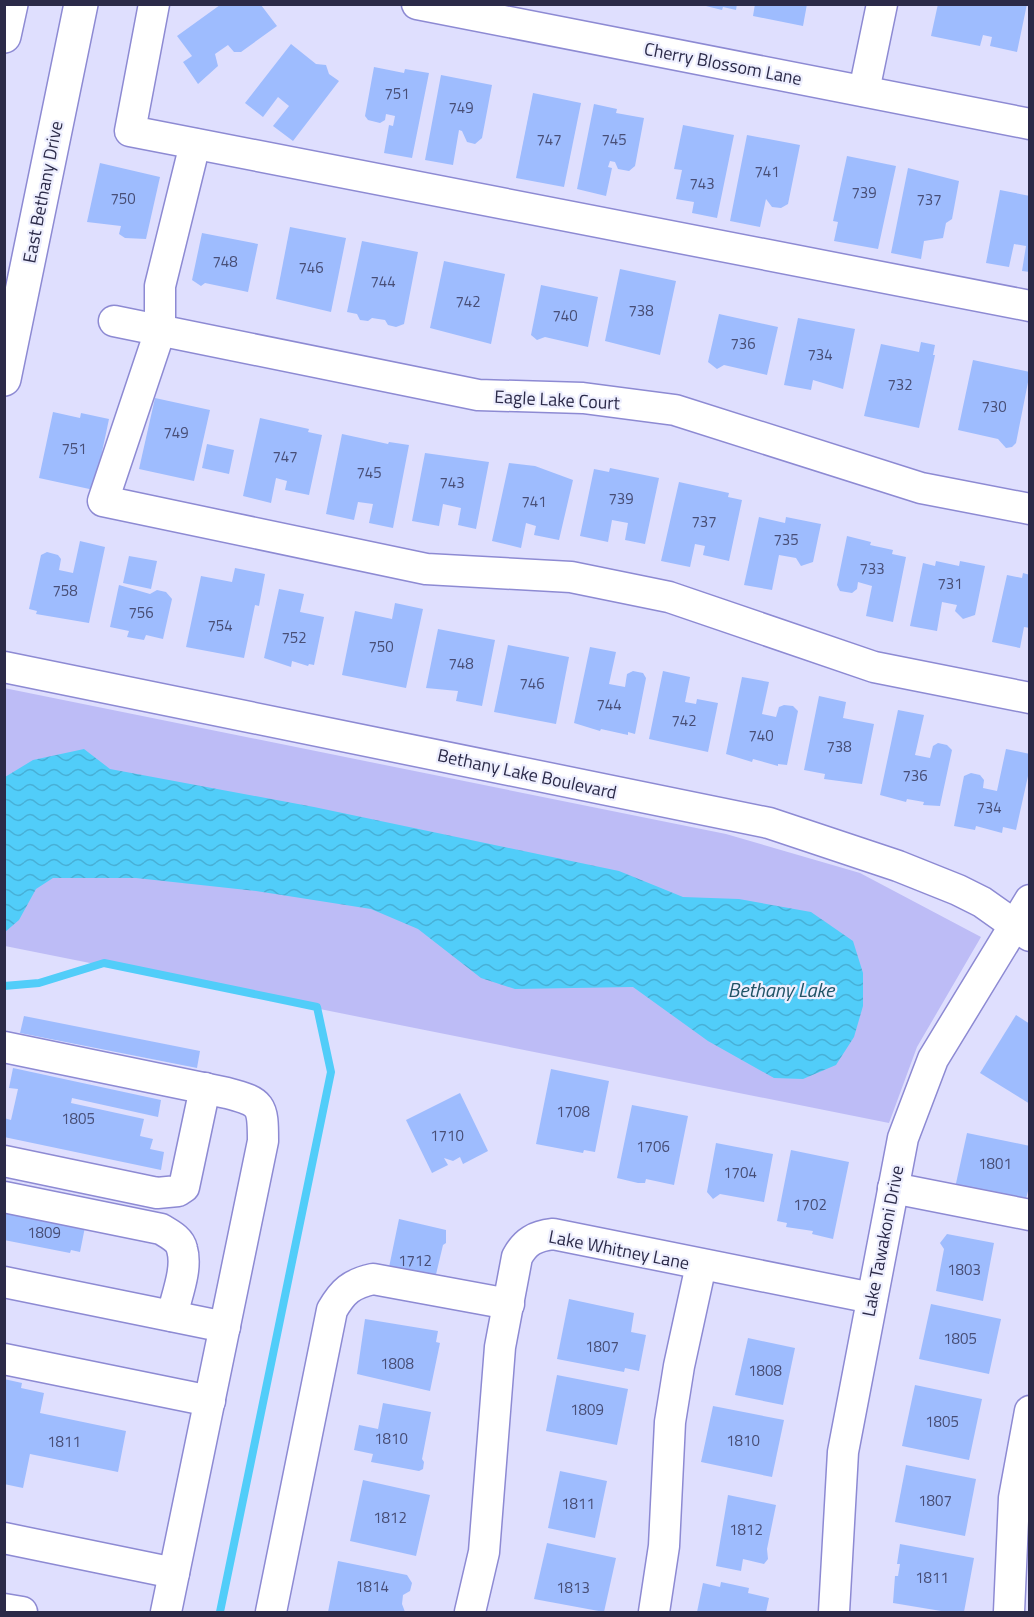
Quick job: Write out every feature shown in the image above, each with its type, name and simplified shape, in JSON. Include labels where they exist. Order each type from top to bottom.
[{"type":"main road","points":[[4,36],[11,4]]},
{"type":"main road","name":"East Bethany Drive","points":[[4,379],[81,4]]},
{"type":"street","points":[[154,4],[130,131],[1029,306]]},
{"type":"street","name":"Cherry Blossom Lane","points":[[417,4],[1029,124]]},
{"type":"street","points":[[864,91],[882,4]]},
{"type":"street","points":[[195,144],[160,286],[160,331],[103,501],[426,569],[571,577],[669,597],[874,667],[1029,698]]},
{"type":"street","name":"Eagle Lake Court","points":[[114,321],[478,395],[584,398],[675,410],[921,488],[1029,509]]},
{"type":"street","name":"Bethany Lake Boulevard","points":[[4,667],[769,823],[898,866],[958,890],[982,902],[1021,930]]},
{"type":"street","name":"Lake Tawakoni Drive","points":[[834,1612],[843,1452],[903,1138],[933,1059],[1021,930],[1029,900]]},
{"type":"street","points":[[4,1047],[205,1088],[252,1100],[263,1114],[263,1142],[166,1612]]},
{"type":"street","points":[[4,1161],[157,1193],[178,1191],[184,1187],[205,1088]]},
{"type":"street","points":[[892,1188],[1029,1215]]},
{"type":"street","points":[[4,1197],[161,1229],[174,1236],[182,1247],[183,1264],[172,1316]]},
{"type":"street","name":"Lake Whitney Lane","points":[[470,1612],[484,1552],[492,1476],[494,1399],[500,1347],[518,1257],[523,1247],[541,1235],[553,1234],[872,1298]]},
{"type":"street","points":[[654,1612],[664,1546],[670,1422],[679,1366],[701,1265]]},
{"type":"street","points":[[271,1612],[332,1310],[342,1292],[356,1283],[373,1279],[509,1304]]},
{"type":"street","points":[[4,1282],[225,1328]]},
{"type":"street","points":[[4,1359],[210,1401]]},
{"type":"street","points":[[1009,1612],[1014,1498],[1029,1411]]},
{"type":"street","points":[[4,1538],[174,1573]]},
{"type":"street","points":[[4,1609],[22,1612]]},
{"type":"shaded area","points":[[4,688],[726,834],[860,873],[981,937],[917,1047],[889,1123],[5,946]]},
{"type":"water","name":"Bethany Lake","points":[[84,749],[110,769],[314,807],[619,871],[683,897],[739,899],[811,912],[853,941],[863,973],[863,1006],[854,1037],[836,1065],[803,1079],[774,1078],[708,1041],[633,987],[515,989],[481,978],[418,929],[371,909],[256,891],[136,878],[53,878],[36,889],[19,920],[5,932],[5,777],[33,760]]},
{"type":"building","points":[[698,4],[737,4],[736,10],[723,7],[722,10]]},
{"type":"building","points":[[755,4],[807,4],[803,26],[753,16]]},
{"type":"building","points":[[938,4],[1027,4],[1017,52],[990,46],[992,37],[983,35],[980,46],[931,36]]},
{"type":"building","points":[[220,5],[261,5],[277,26],[241,52],[234,52],[228,45],[215,54],[218,66],[198,84],[183,62],[192,56],[177,36]]},
{"type":"building","points":[[291,44],[316,64],[326,65],[329,74],[339,81],[293,141],[273,126],[289,106],[278,97],[263,117],[245,103]]},
{"type":"building","points":[[374,67],[404,73],[405,69],[429,73],[412,158],[384,153],[389,125],[393,126],[395,116],[386,114],[385,120],[380,123],[368,120],[365,116]]},
{"type":"building","points":[[441,75],[492,85],[482,138],[475,144],[467,142],[462,131],[459,130],[453,165],[425,160]]},
{"type":"building","points":[[533,93],[581,103],[564,187],[516,178]]},
{"type":"building","points":[[594,104],[617,109],[616,113],[644,118],[635,166],[629,171],[618,169],[615,162],[610,161],[608,167],[612,168],[606,196],[577,189]]},
{"type":"building","points":[[683,125],[734,135],[717,218],[692,213],[694,202],[676,199],[682,170],[674,169]]},
{"type":"building","points":[[747,135],[800,145],[788,204],[781,208],[772,207],[766,199],[760,227],[730,221]]},
{"type":"building","points":[[847,156],[896,166],[878,249],[834,241],[838,222],[833,221]]},
{"type":"building","points":[[100,163],[160,177],[146,239],[125,238],[119,234],[121,226],[87,222]]},
{"type":"building","points":[[908,168],[959,181],[952,219],[946,223],[943,238],[924,241],[921,259],[891,253]]},
{"type":"building","points":[[1000,190],[1030,196],[1030,272],[1022,271],[1026,246],[1014,244],[1009,267],[986,263]]},
{"type":"building","points":[[290,227],[346,238],[331,312],[276,299]]},
{"type":"building","points":[[202,233],[258,244],[248,292],[205,283],[201,286],[192,280]]},
{"type":"building","points":[[362,241],[418,252],[404,324],[396,327],[388,325],[385,320],[372,318],[368,321],[360,320],[357,314],[347,312]]},
{"type":"building","points":[[444,261],[505,274],[491,344],[430,328]]},
{"type":"building","points":[[620,269],[676,281],[660,355],[605,341]]},
{"type":"building","points":[[541,285],[598,297],[588,347],[545,337],[537,340],[531,335]]},
{"type":"building","points":[[719,314],[778,327],[767,375],[724,365],[717,369],[708,362]]},
{"type":"building","points":[[798,318],[855,329],[843,389],[813,380],[811,390],[784,385]]},
{"type":"building","points":[[921,342],[935,345],[933,355],[935,355],[919,428],[864,416],[881,344],[919,352]]},
{"type":"building","points":[[973,360],[1030,372],[1016,443],[1012,447],[1006,448],[998,439],[958,430]]},
{"type":"building","points":[[155,398],[210,410],[194,481],[139,469]]},
{"type":"building","points":[[53,412],[80,418],[81,413],[109,419],[94,490],[39,478]]},
{"type":"building","points":[[260,418],[309,429],[308,432],[322,435],[309,495],[285,490],[287,481],[276,478],[271,503],[243,496]]},
{"type":"building","points":[[342,434],[388,444],[389,442],[409,445],[393,528],[369,523],[373,504],[358,502],[354,520],[326,514]]},
{"type":"building","points":[[207,444],[234,450],[229,474],[202,468]]},
{"type":"building","points":[[425,453],[489,462],[476,529],[458,525],[461,508],[443,504],[439,526],[412,521]]},
{"type":"building","points":[[509,463],[535,466],[573,480],[559,540],[534,535],[536,526],[526,523],[521,548],[492,541]]},
{"type":"building","points":[[610,468],[659,478],[645,544],[625,540],[628,523],[612,520],[608,542],[580,536],[594,469],[609,472]]},
{"type":"building","points":[[679,482],[729,493],[728,497],[742,500],[729,561],[703,555],[705,546],[695,544],[690,567],[661,561]]},
{"type":"building","points":[[759,517],[785,523],[786,517],[821,524],[813,562],[801,566],[796,558],[779,555],[772,590],[744,585]]},
{"type":"building","points":[[847,536],[871,542],[870,545],[893,550],[892,554],[906,557],[893,622],[866,616],[872,586],[858,582],[857,589],[852,593],[840,591],[837,585]]},
{"type":"building","points":[[80,541],[105,547],[89,623],[36,614],[37,611],[29,609],[41,555],[47,552],[58,555],[61,559],[59,570],[73,573]]},
{"type":"building","points":[[129,556],[157,561],[151,589],[123,583]]},
{"type":"building","points":[[936,561],[959,566],[960,561],[985,566],[975,615],[963,619],[955,611],[957,605],[942,602],[937,631],[910,626],[923,563],[935,566]]},
{"type":"building","points":[[235,568],[265,574],[259,606],[255,605],[244,658],[186,647],[201,576],[232,582]]},
{"type":"building","points":[[1023,573],[1030,575],[1030,628],[1024,627],[1020,648],[992,642],[1007,575],[1022,578]]},
{"type":"building","points":[[119,585],[150,594],[157,590],[166,592],[172,599],[163,639],[146,635],[144,640],[127,637],[129,631],[110,627]]},
{"type":"building","points":[[279,589],[304,594],[300,612],[324,617],[314,665],[309,664],[308,666],[292,661],[291,667],[264,658]]},
{"type":"building","points":[[395,603],[423,609],[406,688],[342,675],[355,611],[392,619]]},
{"type":"building","points":[[438,629],[495,640],[482,706],[456,701],[458,691],[426,688]]},
{"type":"building","points":[[508,645],[569,657],[556,724],[494,712]]},
{"type":"building","points":[[590,647],[616,652],[609,684],[625,687],[627,674],[633,671],[643,673],[646,678],[635,734],[628,732],[628,735],[601,729],[600,731],[574,723]]},
{"type":"building","points":[[663,671],[690,677],[685,702],[696,704],[697,699],[718,703],[708,752],[649,739]]},
{"type":"building","points":[[742,677],[769,682],[762,714],[776,717],[779,707],[784,705],[793,706],[798,711],[787,765],[778,764],[778,766],[753,759],[752,762],[726,754]]},
{"type":"building","points":[[819,696],[846,702],[843,718],[874,724],[862,784],[824,779],[825,774],[804,770]]},
{"type":"building","points":[[898,710],[924,715],[915,755],[930,758],[933,746],[938,743],[947,745],[952,750],[940,806],[923,805],[924,802],[907,799],[906,802],[880,795]]},
{"type":"building","points":[[1006,749],[1030,754],[1030,767],[1016,830],[1003,827],[1002,833],[976,826],[975,830],[954,826],[964,776],[971,773],[980,775],[984,780],[983,788],[997,791]]},
{"type":"building","points":[[1016,1015],[1030,1024],[1030,1104],[980,1073]]},
{"type":"building","points":[[24,1016],[200,1051],[197,1068],[20,1033]]},
{"type":"building","points":[[13,1068],[161,1100],[158,1117],[72,1098],[71,1103],[144,1119],[140,1136],[153,1139],[150,1149],[164,1152],[161,1170],[4,1137],[4,1118],[11,1120],[18,1089],[9,1088]]},
{"type":"building","points":[[551,1069],[609,1081],[595,1152],[584,1150],[583,1153],[536,1144]]},
{"type":"building","points":[[460,1093],[488,1151],[463,1164],[460,1157],[453,1161],[444,1158],[448,1165],[432,1173],[406,1120]]},
{"type":"building","points":[[632,1105],[688,1116],[674,1185],[646,1179],[645,1183],[638,1183],[617,1178]]},
{"type":"building","points":[[967,1133],[1030,1146],[1030,1183],[1025,1203],[955,1188]]},
{"type":"building","points":[[716,1143],[773,1154],[764,1202],[720,1194],[713,1199],[707,1192]]},
{"type":"building","points":[[791,1150],[849,1162],[833,1239],[812,1234],[813,1231],[786,1227],[787,1223],[777,1221]]},
{"type":"building","points":[[4,1205],[85,1227],[80,1252],[71,1250],[70,1253],[4,1240]]},
{"type":"building","points":[[399,1219],[446,1230],[446,1243],[443,1245],[433,1287],[387,1277]]},
{"type":"building","points":[[947,1234],[994,1243],[983,1301],[936,1291],[944,1249],[940,1243]]},
{"type":"building","points":[[569,1299],[634,1313],[631,1332],[646,1335],[639,1371],[625,1368],[624,1372],[557,1359]]},
{"type":"building","points":[[931,1304],[1001,1319],[989,1374],[919,1359]]},
{"type":"building","points":[[365,1319],[438,1331],[436,1342],[440,1343],[430,1391],[357,1374]]},
{"type":"building","points":[[748,1338],[795,1348],[783,1405],[735,1395]]},
{"type":"building","points":[[557,1375],[628,1389],[617,1445],[546,1431]]},
{"type":"building","points":[[4,1379],[22,1383],[21,1388],[44,1393],[40,1413],[126,1431],[118,1472],[30,1454],[23,1488],[4,1484]]},
{"type":"building","points":[[915,1385],[982,1399],[969,1460],[902,1446]]},
{"type":"building","points":[[383,1403],[431,1412],[422,1459],[423,1469],[419,1471],[371,1462],[373,1454],[354,1450],[359,1425],[378,1429]]},
{"type":"building","points":[[713,1406],[784,1420],[772,1477],[701,1462]]},
{"type":"building","points":[[906,1465],[976,1479],[965,1536],[895,1522]]},
{"type":"building","points":[[560,1471],[607,1481],[595,1538],[548,1528]]},
{"type":"building","points":[[363,1480],[430,1495],[416,1556],[350,1541]]},
{"type":"building","points":[[728,1495],[776,1505],[767,1549],[768,1559],[764,1564],[743,1559],[741,1571],[716,1566]]},
{"type":"building","points":[[547,1543],[616,1558],[604,1612],[534,1599]]},
{"type":"building","points":[[900,1544],[974,1558],[964,1612],[947,1612],[893,1603],[895,1576],[898,1576],[900,1564],[897,1564]]},
{"type":"building","points":[[338,1561],[407,1575],[412,1583],[410,1591],[403,1595],[402,1604],[405,1612],[328,1612]]},
{"type":"building","points":[[721,1582],[749,1588],[748,1593],[769,1598],[766,1612],[697,1612],[703,1583],[720,1587]]},
{"type":"waterway","points":[[4,986],[39,983],[104,963],[317,1007],[331,1072],[220,1612]]}]
